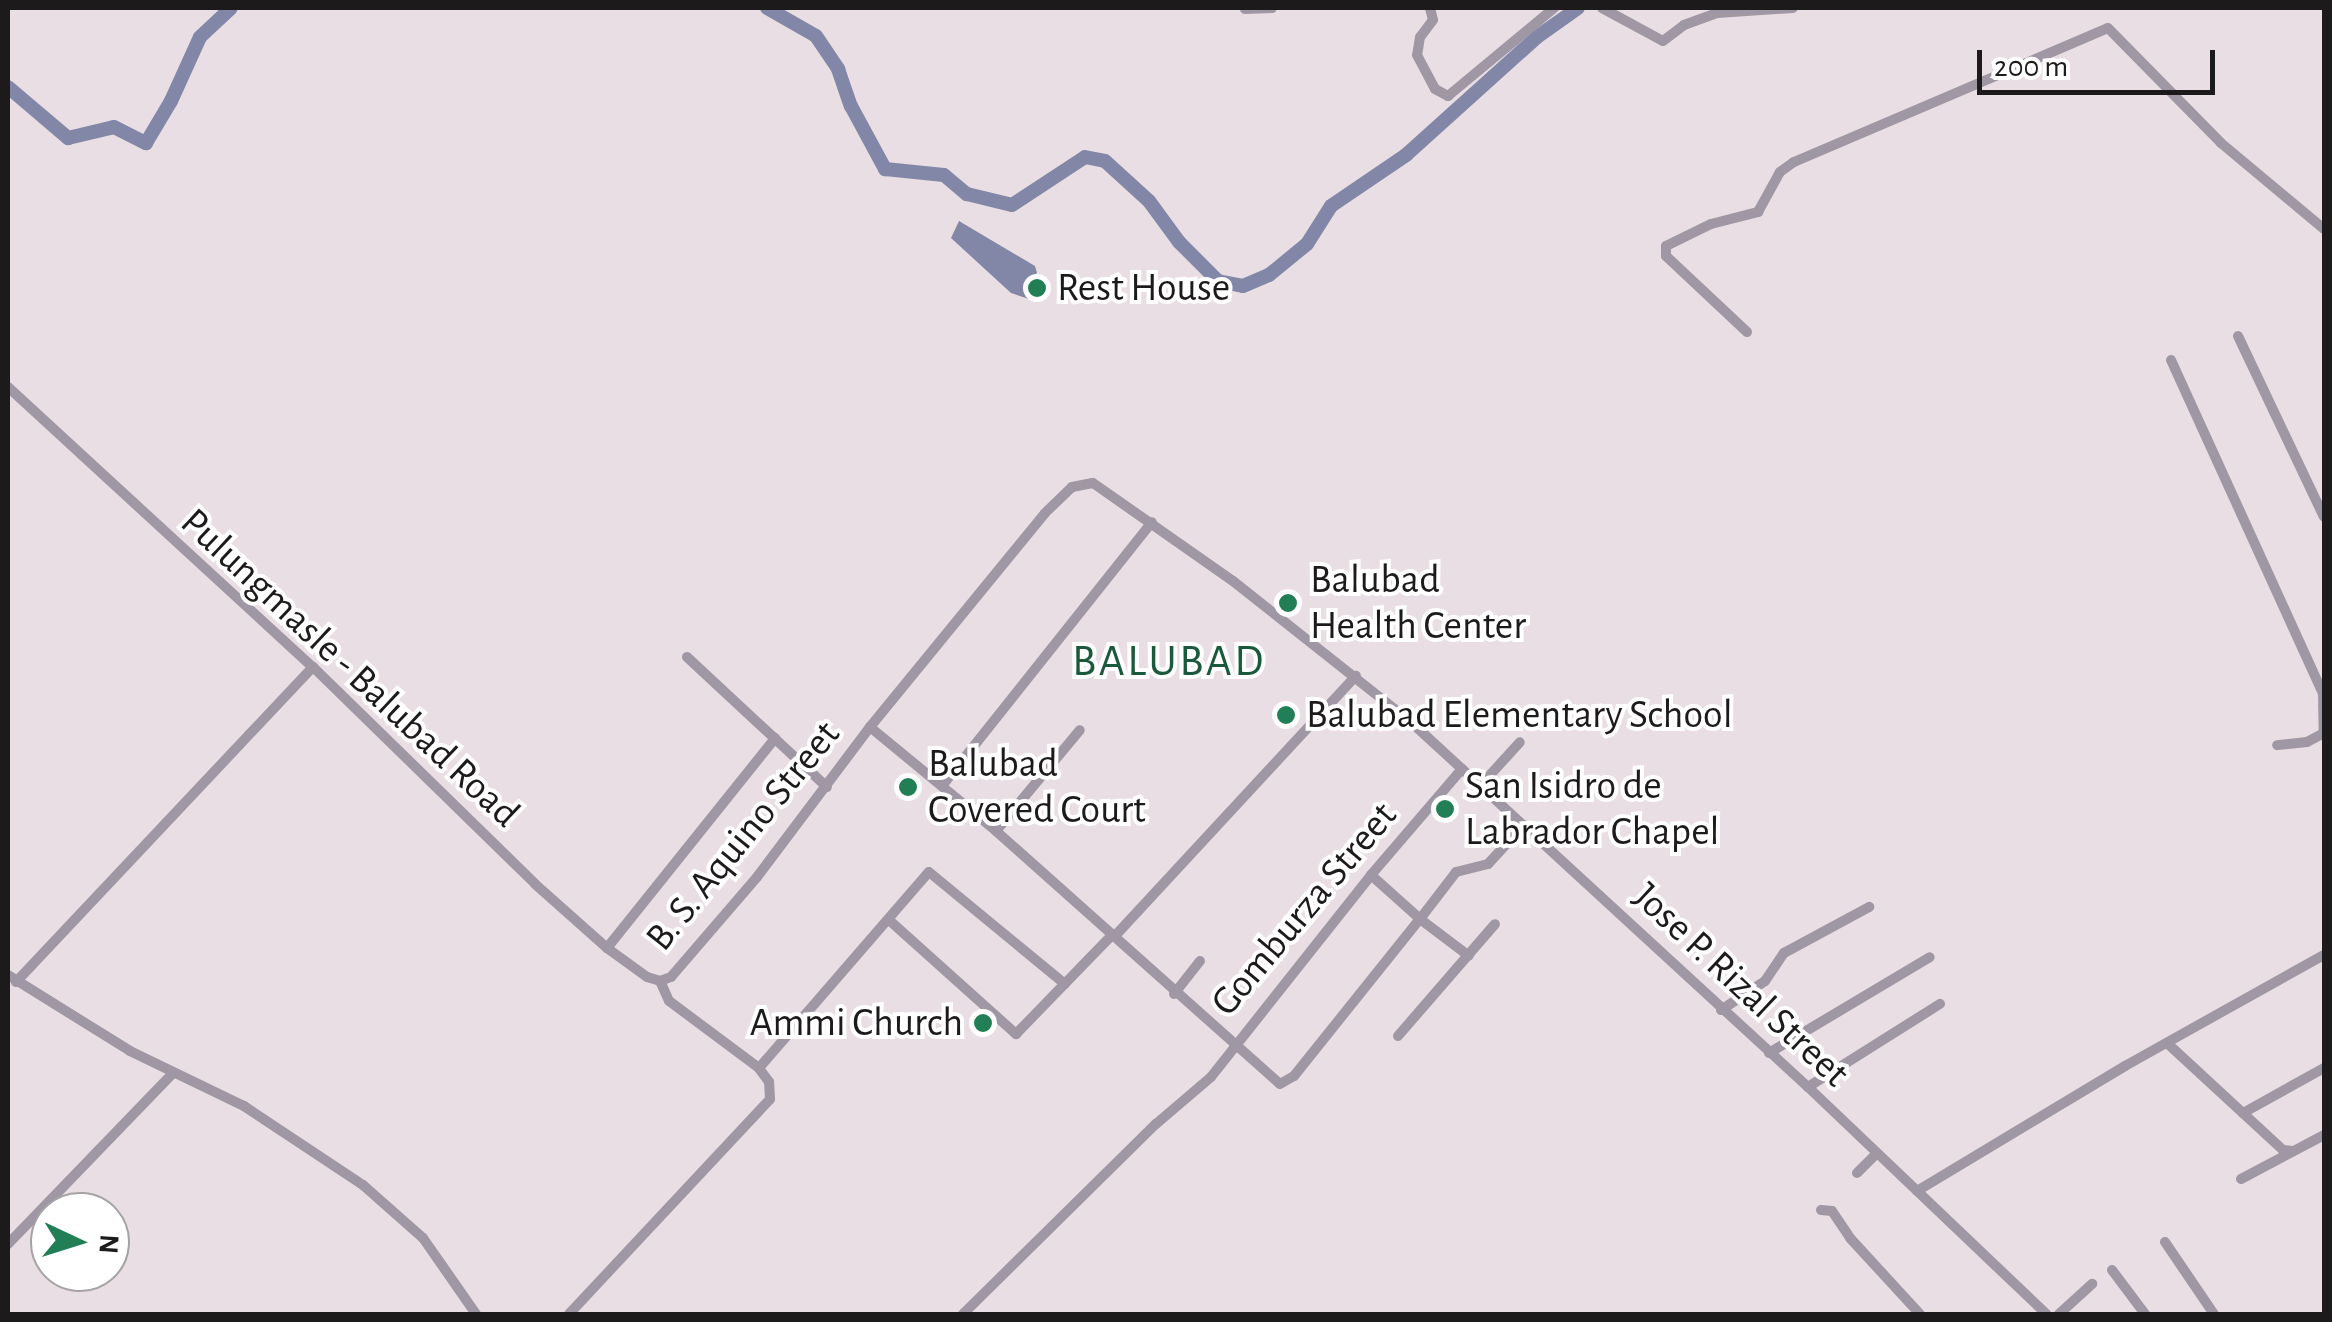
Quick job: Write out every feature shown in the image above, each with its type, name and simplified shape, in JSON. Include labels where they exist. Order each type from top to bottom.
[{"type":"street","points":[[1245,9],[1272,8]]},
{"type":"street","points":[[1430,8],[1433,20],[1417,44],[1417,56],[1435,89],[1448,96],[1554,8]]},
{"type":"street","points":[[1602,8],[1660,41],[1717,13],[1793,8]]},
{"type":"street","points":[[1747,332],[1666,256],[1666,246],[1722,221],[1758,212],[1780,172],[1794,162],[2108,28],[2221,143],[2324,229]]},
{"type":"street","points":[[2238,336],[2324,517]]},
{"type":"street","points":[[2171,360],[2323,694],[2324,733],[2307,742],[2277,745]]},
{"type":"street","name":"Pulungmasle - Balubad Road","points":[[8,387],[313,668],[534,884],[608,948],[647,977],[660,980]]},
{"type":"street","name":"B. S. Aquino Street","points":[[660,980],[671,977],[1044,514],[1072,487],[1101,485],[1152,522]]},
{"type":"street","points":[[942,786],[1152,522]]},
{"type":"street","name":"Jose P. Rizal Street","points":[[1152,522],[1356,676],[1462,769],[1808,1087],[2046,1314]]},
{"type":"street","points":[[687,656],[827,786]]},
{"type":"street","points":[[313,668],[11,980],[173,1072],[244,1106],[363,1185],[423,1238],[476,1314]]},
{"type":"street","points":[[889,920],[1016,1034],[1356,676]]},
{"type":"street","name":"Gomburza Street","points":[[870,727],[996,832],[1234,1045],[1370,875],[1462,769]]},
{"type":"street","points":[[996,832],[1080,730]]},
{"type":"street","points":[[608,948],[775,738]]},
{"type":"street","points":[[1480,786],[1520,742]]},
{"type":"street","points":[[963,1314],[1156,1124],[1211,1077],[1234,1045],[1280,1084],[1294,1076],[1456,872],[1488,864],[1524,825]]},
{"type":"street","points":[[758,1068],[929,872],[1065,984]]},
{"type":"street","points":[[1370,875],[1469,956]]},
{"type":"street","points":[[1720,1010],[1765,981],[1784,953],[1869,906]]},
{"type":"street","points":[[1398,1036],[1495,924]]},
{"type":"street","points":[[1917,1191],[2324,955]]},
{"type":"street","points":[[1769,1053],[1930,957]]},
{"type":"street","points":[[1174,994],[1200,961]]},
{"type":"street","points":[[569,1314],[684,1189],[760,1115],[770,1099],[770,1082],[758,1068],[677,1008],[664,996],[660,980]]},
{"type":"street","points":[[1808,1087],[1940,1004]]},
{"type":"street","points":[[2167,1043],[2283,1150],[2293,1152]]},
{"type":"street","points":[[2243,1113],[2324,1068]]},
{"type":"street","points":[[8,1244],[173,1072]]},
{"type":"street","points":[[2241,1179],[2323,1140]]},
{"type":"street","points":[[1858,1173],[1877,1153]]},
{"type":"street","points":[[1821,1210],[1832,1211],[1850,1238],[1920,1314]]},
{"type":"street","points":[[2165,1242],[2214,1314]]},
{"type":"street","points":[[2112,1270],[2145,1314]]},
{"type":"street","points":[[2059,1314],[2092,1284]]},
{"type":"water","points":[[959,221],[1035,266],[1037,273],[1027,282],[1029,299],[1011,293],[951,238]]},
{"type":"waterway","points":[[8,87],[68,138],[114,127],[146,143],[171,101],[200,37],[231,8]]},
{"type":"waterway","points":[[767,8],[816,36],[838,69],[851,106],[885,169],[944,175],[967,194],[1012,205],[1085,157],[1105,161],[1149,201],[1179,242],[1218,281],[1243,286],[1269,275],[1307,244],[1331,206],[1406,155],[1537,37],[1578,8]]},
{"type":"place","name":"Rest House","points":[[1037,288]]},
{"type":"place","name":"Balubad Health Center","points":[[1288,603]]},
{"type":"place","name":"Balubad Elementary School","points":[[1286,715]]},
{"type":"place","name":"Balubad Covered Court","points":[[908,787]]},
{"type":"place","name":"San Isidro de Labrador Chapel","points":[[1445,809]]},
{"type":"place","name":"Ammi Church","points":[[983,1023]]},
{"type":"district","name":"BALUBAD","points":[[1169,662]]}]
